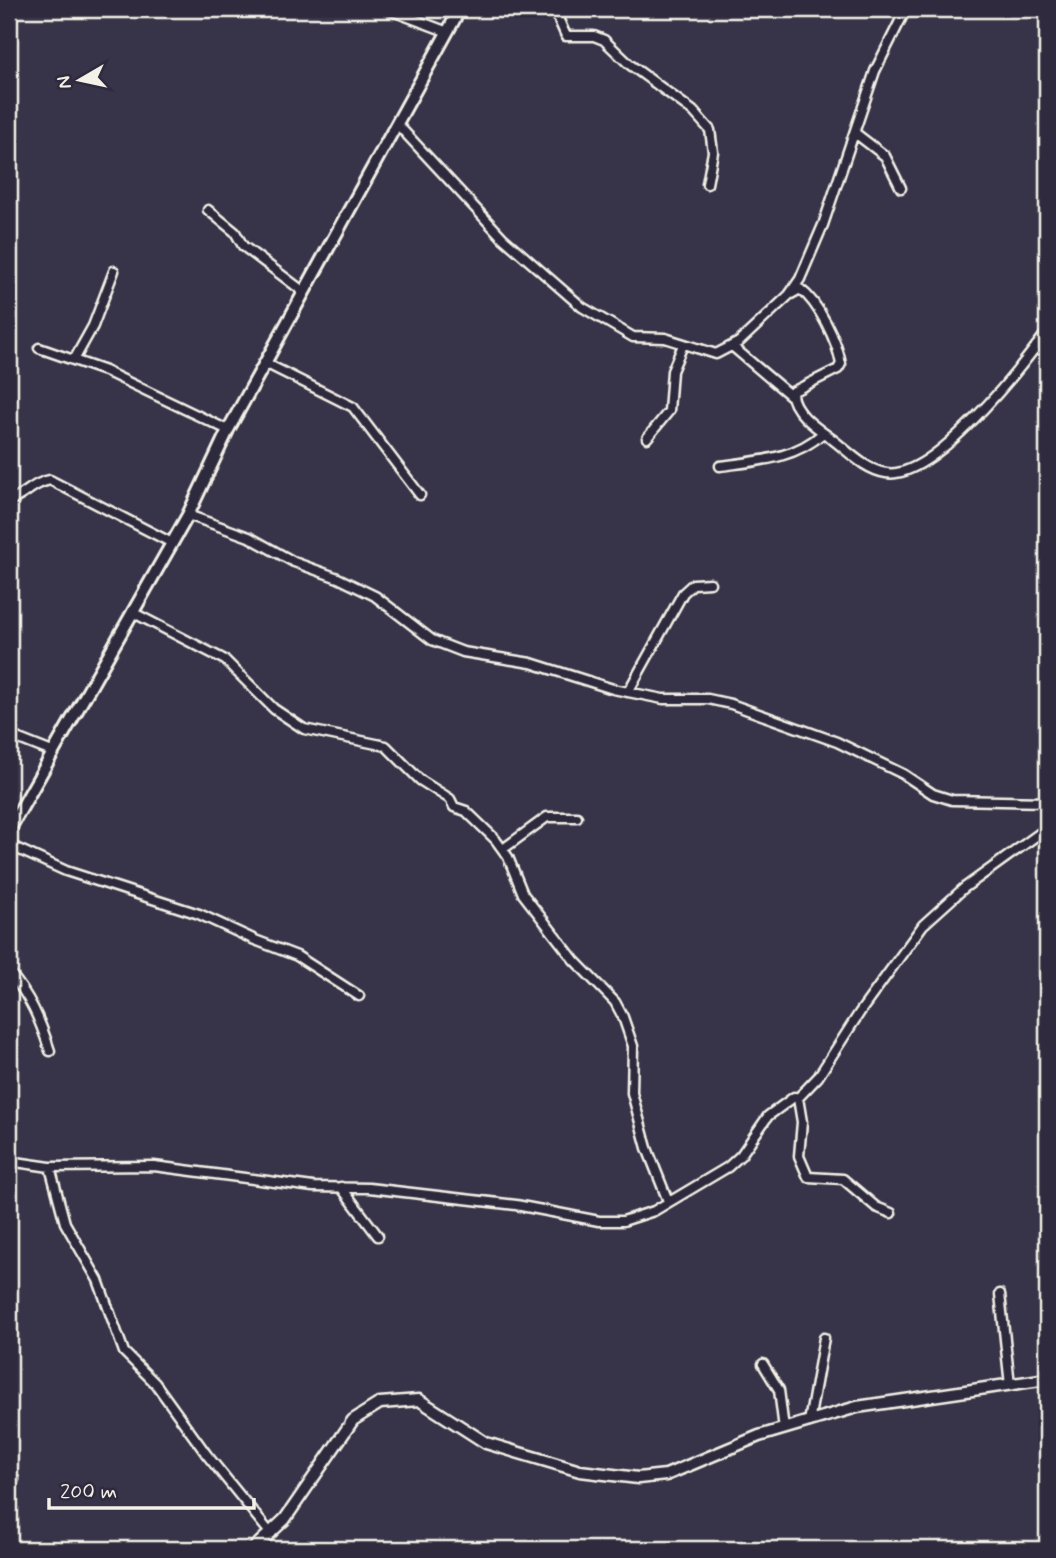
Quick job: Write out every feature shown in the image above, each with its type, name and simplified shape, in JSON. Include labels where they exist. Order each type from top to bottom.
[{"type":"main road","points":[[9,830],[188,516],[228,430],[460,9]]},
{"type":"street","points":[[387,9],[448,33]]},
{"type":"street","points":[[554,9],[566,36],[594,36],[604,40],[629,64],[693,111],[710,130],[713,152],[707,184]]},
{"type":"street","points":[[789,295],[800,279],[823,225],[875,71],[906,9]]},
{"type":"street","points":[[397,124],[503,238],[563,292],[604,322],[634,337],[665,338],[716,354],[732,346],[789,295],[800,289],[836,346],[841,364],[838,369],[795,390],[791,396]]},
{"type":"street","points":[[855,133],[884,156],[901,188]]},
{"type":"street","points":[[208,210],[234,232],[243,246],[304,292]]},
{"type":"street","points":[[74,360],[93,326],[114,271]]},
{"type":"street","points":[[732,346],[791,396],[799,410],[823,433],[872,468],[887,474],[914,469],[950,442],[981,412],[1047,332]]},
{"type":"street","points":[[647,438],[669,411],[672,371],[683,345],[680,343]]},
{"type":"street","points":[[1036,346],[1047,354]]},
{"type":"street","points":[[39,348],[105,371],[228,430]]},
{"type":"street","points":[[265,363],[353,407],[420,495]]},
{"type":"street","points":[[720,466],[790,453],[810,445],[823,433]]},
{"type":"street","points":[[9,501],[18,498],[36,482],[50,480],[172,543]]},
{"type":"street","points":[[188,516],[225,531],[249,537],[293,562],[375,596],[432,640],[463,652],[531,663],[628,692],[663,699],[708,699],[731,704],[837,742],[903,774],[933,794],[952,800],[1047,802]]},
{"type":"street","points":[[628,692],[683,593],[693,584],[710,583]]},
{"type":"street","points":[[132,612],[225,660],[274,709],[304,729],[386,746],[420,780],[450,800],[454,807],[466,811],[503,849],[523,894],[574,960],[615,1002],[624,1017],[633,1046],[632,1093],[642,1133],[668,1201]]},
{"type":"street","points":[[9,734],[52,752]]},
{"type":"street","points":[[503,849],[547,817],[577,817]]},
{"type":"street","points":[[9,1161],[50,1167],[154,1166],[313,1187],[341,1187],[516,1205],[599,1221],[641,1218],[728,1167],[741,1155],[768,1116],[787,1101],[798,1098],[818,1077],[853,1021],[923,925],[964,888],[1047,828]]},
{"type":"street","points":[[9,845],[66,871],[200,914],[255,940],[298,956],[359,996]]},
{"type":"street","points":[[9,972],[33,1004],[50,1051]]},
{"type":"street","points":[[798,1098],[802,1122],[799,1156],[808,1178],[843,1179],[876,1207],[891,1213]]},
{"type":"street","points":[[50,1167],[65,1223],[98,1279],[124,1352],[155,1382],[207,1455],[271,1534]]},
{"type":"street","points":[[341,1187],[378,1236]]},
{"type":"street","points":[[1000,1294],[1010,1385]]},
{"type":"street","points":[[809,1422],[824,1338]]},
{"type":"street","points":[[763,1364],[779,1390],[784,1429]]},
{"type":"street","points":[[255,1549],[285,1519],[353,1420],[380,1403],[419,1401],[486,1443],[580,1471],[638,1478],[666,1475],[749,1440],[857,1407],[1047,1380]]}]
